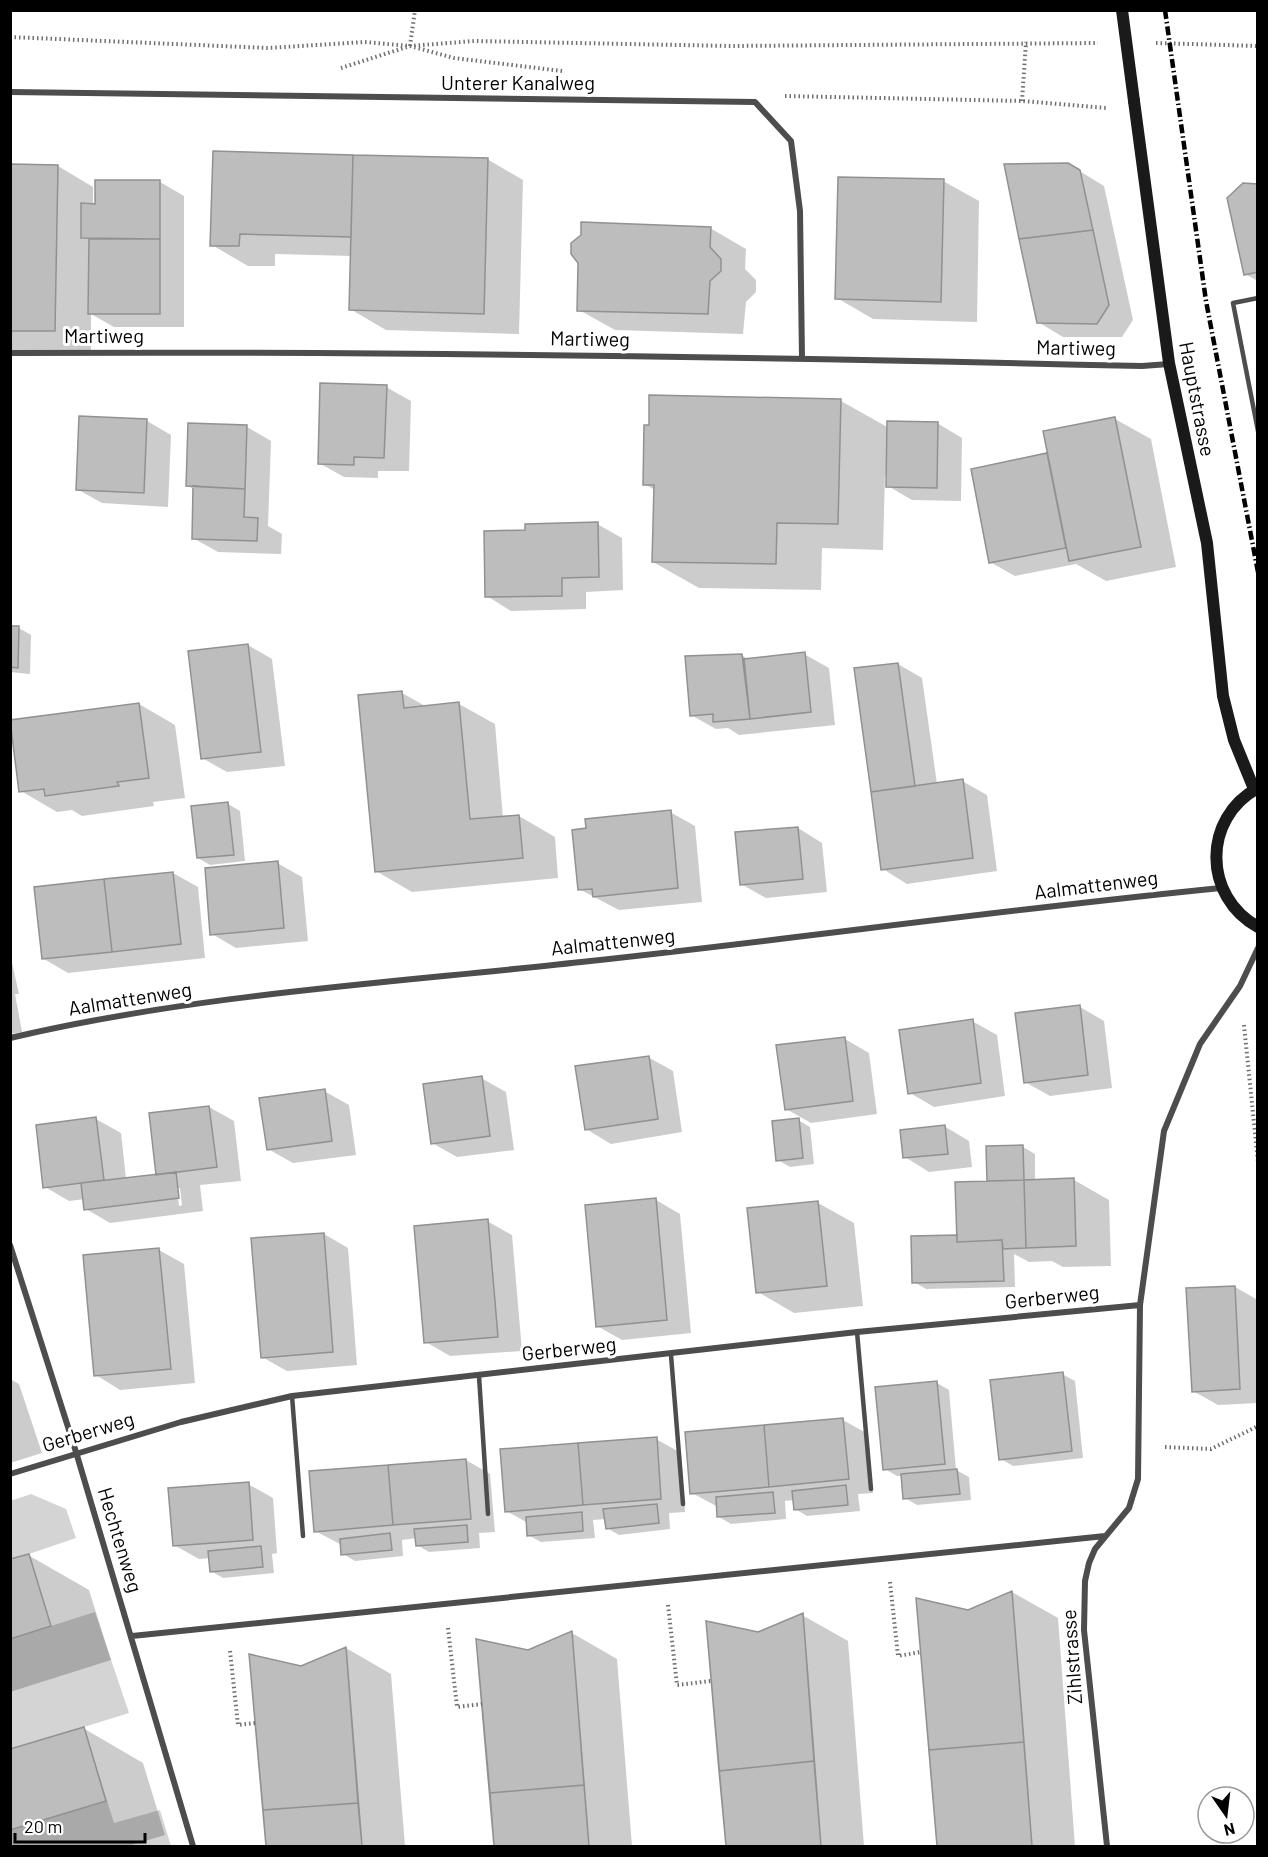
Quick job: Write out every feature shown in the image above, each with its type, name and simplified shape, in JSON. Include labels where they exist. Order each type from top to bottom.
[{"type":"main road","name":"Hauptstrasse","points":[[1122,10],[1169,363],[1207,543],[1223,696],[1234,740],[1256,788]]},
{"type":"main road","points":[[1256,788],[1237,803],[1224,821],[1216,843],[1215,865],[1221,888],[1231,906],[1246,921],[1257,927]]},
{"type":"street","name":"Unterer Kanalweg","points":[[10,92],[312,98],[755,102]]},
{"type":"street","points":[[755,102],[791,141],[800,211],[802,357]]},
{"type":"street","name":"Martiweg","points":[[10,353],[221,352],[802,357],[1142,366],[1169,363]]},
{"type":"street","name":"Aalmattenweg","points":[[10,1038],[77,1023],[202,1003],[734,946],[1221,888]]},
{"type":"street","points":[[1139,1446],[1140,1305],[1164,1131],[1200,1044],[1240,986],[1257,948]]},
{"type":"street","name":"Hechtenweg","points":[[10,1245],[76,1452],[193,1846]]},
{"type":"street","name":"Gerberweg","points":[[10,1474],[76,1452],[181,1422],[292,1396],[671,1355],[856,1332],[1140,1305]]},
{"type":"street","name":"Zihlstrasse","points":[[1107,1846],[1084,1618],[1089,1563],[1105,1536],[1129,1508],[1138,1479],[1139,1446]]},
{"type":"street","points":[[132,1636],[1105,1536]]},
{"type":"lane","points":[[1257,298],[1233,303],[1257,431]]},
{"type":"lane","points":[[856,1332],[871,1489]]},
{"type":"lane","points":[[671,1355],[683,1504]]},
{"type":"lane","points":[[478,1376],[488,1514]]},
{"type":"lane","points":[[292,1396],[303,1536]]},
{"type":"path","points":[[410,46],[415,10]]},
{"type":"path","points":[[10,37],[267,48],[365,42],[410,46],[474,41],[731,46],[1026,42],[1023,101]]},
{"type":"path","points":[[1189,44],[1257,46]]},
{"type":"path","points":[[312,98],[325,74],[410,46],[454,58],[573,72]]},
{"type":"path","points":[[755,102],[780,96],[1023,101],[1100,108]]},
{"type":"path","points":[[1240,986],[1257,1162]]},
{"type":"path","points":[[1139,1446],[1211,1449],[1257,1426]]},
{"type":"path","points":[[887,1558],[898,1656],[921,1652]]},
{"type":"path","points":[[665,1580],[677,1685],[711,1681]]},
{"type":"path","points":[[445,1604],[457,1707],[482,1704]]},
{"type":"path","points":[[227,1626],[238,1725],[255,1723]]},
{"type":"shaded area","points":[[31,1494],[66,1509],[76,1538],[29,1554],[51,1626],[95,1612],[129,1713],[84,1727],[114,1823],[160,1810],[171,1846],[11,1846],[10,1501]]},
{"type":"building","points":[[213,151],[353,155],[351,237],[240,234],[239,246],[210,246]]},
{"type":"building","points":[[353,155],[488,158],[484,314],[349,310]]},
{"type":"building","points":[[1068,163],[1080,170],[1093,230],[1019,239],[1004,164]]},
{"type":"building","points":[[10,164],[58,165],[55,331],[10,331]]},
{"type":"building","points":[[838,177],[944,179],[941,302],[835,299]]},
{"type":"building","points":[[95,180],[160,180],[160,239],[81,238],[81,203],[95,204]]},
{"type":"building","points":[[1243,183],[1258,184],[1258,272],[1244,275],[1227,198]]},
{"type":"building","points":[[581,222],[711,227],[710,247],[721,259],[721,271],[710,281],[708,314],[577,311],[578,263],[571,254],[571,243],[581,235]]},
{"type":"building","points":[[1093,230],[1109,305],[1097,324],[1037,323],[1019,239]]},
{"type":"building","points":[[89,239],[160,239],[160,314],[88,314]]},
{"type":"building","points":[[320,383],[387,385],[384,458],[354,457],[354,465],[318,464]]},
{"type":"building","points":[[649,395],[841,399],[838,524],[777,523],[776,564],[652,562],[654,485],[643,485],[644,425],[649,425]]},
{"type":"building","points":[[79,416],[147,419],[144,493],[76,490]]},
{"type":"building","points":[[1115,417],[1141,547],[1069,561],[1043,431]]},
{"type":"building","points":[[887,421],[938,422],[937,488],[886,487]]},
{"type":"building","points":[[188,423],[247,425],[245,489],[186,486]]},
{"type":"building","points":[[1047,453],[1066,548],[989,563],[971,469]]},
{"type":"building","points":[[193,486],[245,489],[244,517],[258,518],[257,541],[192,539]]},
{"type":"building","points":[[598,522],[599,577],[562,578],[562,596],[485,597],[484,531],[525,530],[525,524]]},
{"type":"building","points":[[10,626],[19,626],[18,668],[10,667]]},
{"type":"building","points":[[248,644],[261,752],[201,759],[188,651]]},
{"type":"building","points":[[805,652],[811,712],[750,719],[744,659]]},
{"type":"building","points":[[742,654],[750,719],[713,722],[713,714],[690,716],[685,656]]},
{"type":"building","points":[[898,663],[915,786],[871,792],[854,668]]},
{"type":"building","points":[[402,691],[404,708],[459,702],[470,819],[519,815],[523,858],[375,872],[358,695]]},
{"type":"building","points":[[139,703],[149,778],[117,782],[119,786],[45,796],[44,789],[19,792],[10,720]]},
{"type":"building","points":[[963,779],[973,858],[881,870],[871,792]]},
{"type":"building","points":[[228,802],[234,855],[197,858],[191,806]]},
{"type":"building","points":[[671,810],[678,888],[593,897],[592,889],[578,890],[572,830],[586,828],[585,819]]},
{"type":"building","points":[[798,827],[803,879],[740,885],[735,832]]},
{"type":"building","points":[[278,861],[284,928],[210,935],[205,868]]},
{"type":"building","points":[[173,872],[181,944],[112,952],[104,879]]},
{"type":"building","points":[[104,879],[112,952],[42,959],[34,887]]},
{"type":"building","points":[[1080,1005],[1088,1075],[1024,1083],[1015,1013]]},
{"type":"building","points":[[973,1019],[981,1083],[908,1094],[899,1030]]},
{"type":"building","points":[[845,1037],[853,1101],[785,1110],[776,1045]]},
{"type":"building","points":[[649,1056],[658,1119],[585,1130],[575,1066]]},
{"type":"building","points":[[482,1076],[490,1136],[431,1144],[423,1084]]},
{"type":"building","points":[[325,1089],[332,1141],[267,1150],[259,1098]]},
{"type":"building","points":[[209,1106],[217,1167],[156,1175],[149,1113]]},
{"type":"building","points":[[96,1117],[104,1180],[43,1188],[36,1125]]},
{"type":"building","points":[[799,1118],[803,1158],[776,1161],[772,1121]]},
{"type":"building","points":[[945,1125],[948,1154],[903,1158],[900,1130]]},
{"type":"building","points":[[1023,1145],[1024,1180],[987,1181],[986,1146]]},
{"type":"building","points":[[176,1172],[179,1198],[84,1210],[81,1183]]},
{"type":"building","points":[[1074,1178],[1076,1246],[1026,1248],[1024,1180]]},
{"type":"building","points":[[1024,1180],[1026,1248],[1003,1249],[1002,1240],[957,1242],[955,1182]]},
{"type":"building","points":[[656,1198],[667,1320],[596,1327],[585,1205]]},
{"type":"building","points":[[818,1201],[827,1286],[756,1293],[747,1208]]},
{"type":"building","points":[[488,1219],[498,1337],[424,1343],[414,1226]]},
{"type":"building","points":[[324,1233],[333,1352],[261,1358],[251,1238]]},
{"type":"building","points":[[957,1235],[957,1242],[1002,1240],[1004,1281],[912,1283],[911,1236]]},
{"type":"building","points":[[159,1248],[171,1369],[94,1376],[83,1255]]},
{"type":"building","points":[[1235,1286],[1240,1389],[1192,1392],[1186,1288]]},
{"type":"building","points":[[1063,1372],[1072,1451],[999,1460],[990,1380]]},
{"type":"building","points":[[937,1381],[945,1464],[883,1470],[875,1387]]},
{"type":"building","points":[[843,1418],[849,1479],[769,1487],[764,1425]]},
{"type":"building","points":[[764,1425],[769,1487],[690,1494],[685,1432]]},
{"type":"building","points":[[657,1437],[661,1499],[583,1505],[578,1443]]},
{"type":"building","points":[[578,1443],[583,1505],[505,1512],[500,1449]]},
{"type":"building","points":[[466,1459],[471,1519],[393,1525],[388,1465]]},
{"type":"building","points":[[388,1465],[393,1525],[314,1532],[309,1471]]},
{"type":"building","points":[[957,1469],[960,1494],[903,1499],[901,1474]]},
{"type":"building","points":[[249,1482],[253,1540],[173,1546],[168,1488]]},
{"type":"building","points":[[846,1485],[848,1505],[794,1510],[792,1491]]},
{"type":"building","points":[[773,1492],[775,1513],[717,1517],[716,1497]]},
{"type":"building","points":[[657,1504],[659,1523],[606,1529],[603,1509]]},
{"type":"building","points":[[582,1512],[583,1531],[527,1536],[526,1517]]},
{"type":"building","points":[[467,1525],[468,1542],[416,1546],[414,1529]]},
{"type":"building","points":[[390,1533],[392,1550],[341,1555],[340,1539]]},
{"type":"building","points":[[261,1546],[263,1567],[210,1572],[208,1551]]},
{"type":"building","points":[[29,1554],[51,1626],[10,1639],[10,1559]]},
{"type":"building","points":[[1012,1591],[1032,1846],[937,1846],[916,1598],[968,1610]]},
{"type":"building","points":[[1012,1591],[1024,1742],[929,1750],[916,1598],[968,1610]]},
{"type":"building","points":[[803,1613],[821,1846],[726,1846],[706,1621],[758,1632]]},
{"type":"building","points":[[803,1613],[814,1761],[719,1771],[706,1621],[758,1632]]},
{"type":"building","points":[[572,1631],[589,1846],[494,1846],[476,1639],[528,1650]]},
{"type":"building","points":[[572,1631],[584,1785],[490,1793],[476,1639],[528,1650]]},
{"type":"building","points":[[346,1647],[362,1846],[266,1846],[249,1654],[301,1666]]},
{"type":"building","points":[[346,1647],[358,1803],[263,1810],[249,1654],[301,1666]]},
{"type":"building","points":[[84,1727],[106,1801],[10,1830],[10,1749]]},
{"type":"building","points":[[1024,1742],[1032,1846],[937,1846],[929,1750]]},
{"type":"building","points":[[814,1761],[821,1846],[726,1846],[719,1771]]},
{"type":"building","points":[[584,1785],[589,1846],[494,1846],[490,1793]]},
{"type":"building","points":[[358,1803],[362,1846],[266,1846],[263,1810]]},
{"type":"railway","points":[[1165,10],[1206,301],[1258,572]]}]
